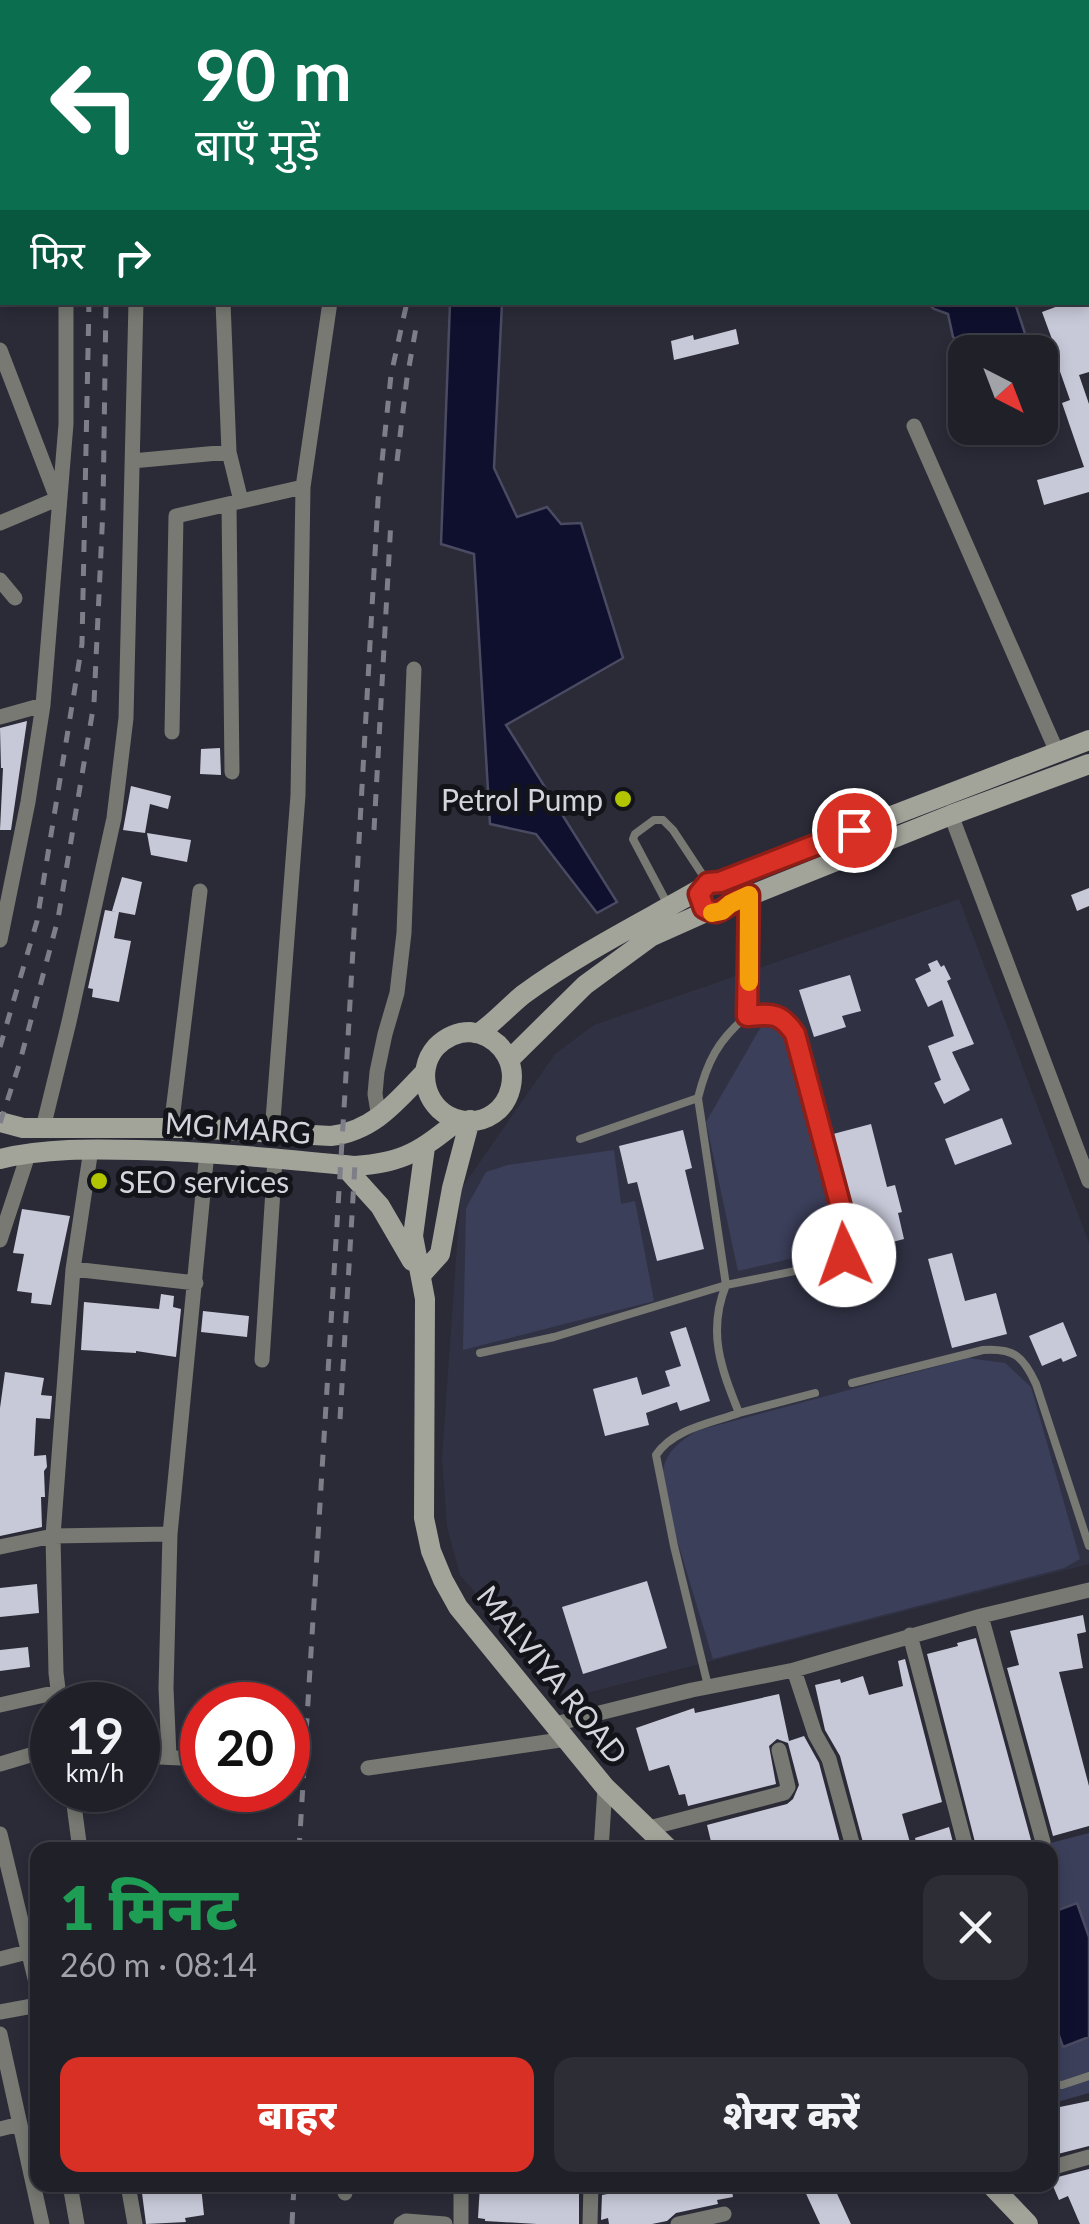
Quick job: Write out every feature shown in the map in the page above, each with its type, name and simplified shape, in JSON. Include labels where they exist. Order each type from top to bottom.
[{"type":"main road","points":[[478,1033],[522,995],[565,966],[710,884],[1089,740]]},
{"type":"main road","points":[[510,1059],[585,985],[652,936],[708,912],[722,911],[739,899],[951,815],[1089,764]]},
{"type":"main road","points":[[710,884],[739,899]]},
{"type":"main road","points":[[708,912],[699,900],[710,884]]},
{"type":"main road","points":[[478,1033],[497,1042],[510,1059],[513,1080],[506,1100],[490,1115],[465,1120],[440,1110],[433,1102],[425,1072],[438,1044],[457,1034],[478,1033]]},
{"type":"main road","name":"MG MARG","points":[[0,1122],[23,1128],[170,1128],[332,1136],[366,1127],[425,1072]]},
{"type":"main road","points":[[343,1165],[380,1206],[421,1276],[440,1254],[465,1120]]},
{"type":"main road","name":"MG MARG","points":[[0,1160],[30,1152],[91,1149],[208,1152],[378,1165],[406,1158],[465,1120]]},
{"type":"main road","name":"MALVIYA ROAD","points":[[425,1147],[413,1236],[424,1300],[424,1518],[431,1552],[458,1607],[606,1788],[662,1842]]},
{"type":"main road","points":[[998,2192],[1028,2224]]},
{"type":"street","points":[[0,940],[4,897],[28,802],[43,705],[66,424],[66,305]]},
{"type":"street","points":[[43,1128],[114,818],[126,718],[136,305]]},
{"type":"street","points":[[222,305],[228,452],[235,502],[232,772]]},
{"type":"street","points":[[272,1133],[298,796],[303,487],[330,305]]},
{"type":"street","points":[[0,350],[58,502]]},
{"type":"street","points":[[914,426],[1057,752]]},
{"type":"street","points":[[132,460],[228,452]]},
{"type":"street","points":[[172,732],[176,516],[303,487]]},
{"type":"street","points":[[0,523],[58,502]]},
{"type":"street","points":[[0,580],[15,598]]},
{"type":"street","points":[[379,1118],[377,1072],[398,993],[404,934],[414,669]]},
{"type":"street","points":[[0,717],[43,705]]},
{"type":"street","points":[[951,815],[1089,1181]]},
{"type":"street","points":[[170,1128],[200,890]]},
{"type":"street","points":[[57,1682],[53,1536],[73,1270],[91,1149]]},
{"type":"street","points":[[0,1240],[30,1152]]},
{"type":"street","points":[[169,1756],[166,1688],[170,1534],[208,1152]]},
{"type":"street","points":[[262,1360],[274,1159]]},
{"type":"street","points":[[73,1270],[196,1283]]},
{"type":"street","points":[[0,1546],[53,1536],[170,1534]]},
{"type":"street","points":[[368,1768],[561,1731],[708,1686],[794,1670],[910,1635],[1089,1590]]},
{"type":"street","points":[[981,1616],[1043,1842]]},
{"type":"street","points":[[910,1635],[964,1842]]},
{"type":"street","points":[[794,1670],[814,1734],[829,1760],[852,1842]]},
{"type":"street","points":[[0,1704],[30,1701]]},
{"type":"street","points":[[649,1828],[784,1793],[788,1787],[779,1750]]},
{"type":"street","points":[[0,1764],[30,1755]]},
{"type":"street","points":[[160,1756],[180,1757]]},
{"type":"street","points":[[601,1842],[606,1788]]},
{"type":"street","points":[[75,1812],[79,1842]]},
{"type":"street","points":[[0,1834],[5,1882],[30,1946]]},
{"type":"street","points":[[0,1959],[30,1952]]},
{"type":"street","points":[[0,2012],[30,2006]]},
{"type":"street","points":[[0,2034],[26,2130],[0,2128]]},
{"type":"street","points":[[1058,2166],[1089,2157]]},
{"type":"street","points":[[37,2192],[42,2224]]},
{"type":"street","points":[[71,2192],[77,2224]]},
{"type":"street","points":[[129,2192],[135,2224]]},
{"type":"street","points":[[461,2224],[462,2192]]},
{"type":"street","points":[[590,2224],[591,2192]]},
{"type":"street","points":[[678,2224],[724,2214]]},
{"type":"street","points":[[401,2224],[445,2224]]},
{"type":"lane","points":[[670,907],[633,839],[654,820],[663,820],[674,830],[710,884]]},
{"type":"lane","points":[[739,899],[747,1016]]},
{"type":"lane","points":[[480,1352],[554,1337],[726,1284],[830,1264],[844,1255],[848,1234],[795,1034],[773,1014],[747,1016],[729,1031],[705,1068],[698,1098],[726,1284],[716,1320],[720,1366],[739,1413]]},
{"type":"lane","points":[[580,1139],[698,1098]]},
{"type":"lane","points":[[852,1383],[982,1350],[1004,1348],[1016,1354],[1036,1384],[1089,1546]]},
{"type":"lane","points":[[708,1686],[656,1454],[674,1437],[739,1413],[814,1394]]},
{"type":"lane","points":[[1058,2085],[1089,2076]]},
{"type":"shaded area","points":[[450,305],[502,305],[494,468],[517,517],[547,507],[561,524],[581,523],[623,658],[506,725],[617,902],[597,913],[536,834],[490,824],[474,554],[441,544]]},
{"type":"shaded area","points":[[929,305],[1016,305],[1025,335],[953,335],[948,314]]},
{"type":"shaded area","points":[[959,899],[1089,1243],[1089,1564],[567,1698],[460,1575],[447,1526],[442,1458],[461,1189],[555,1054],[594,1025]]},
{"type":"shaded area","points":[[780,1022],[823,1176],[833,1240],[815,1253],[738,1271],[706,1122],[762,1025]]},
{"type":"shaded area","points":[[614,1150],[621,1204],[635,1201],[654,1301],[463,1350],[466,1208],[486,1172],[508,1165]]},
{"type":"shaded area","points":[[968,1358],[1005,1363],[1031,1387],[1080,1559],[1064,1568],[713,1659],[661,1487],[666,1460],[674,1448],[696,1431]]},
{"type":"shaded area","points":[[1089,1833],[1089,2093],[1058,2102],[1058,1842],[1055,1842]]},
{"type":"shaded area","points":[[1077,1903],[1089,1937],[1089,2037],[1063,2047],[1058,2033],[1058,1910]]},
{"type":"building","points":[[1061,305],[1089,305],[1089,372],[1079,375],[1089,404],[1089,492],[1044,505],[1037,480],[1084,467],[1062,403],[1070,400],[1058,366],[1058,335],[1050,335],[1042,312]]},
{"type":"building","points":[[736,329],[739,344],[674,360],[671,341],[693,335],[694,340]]},
{"type":"building","points":[[27,721],[11,830],[0,830],[0,728]]},
{"type":"building","points":[[220,748],[221,775],[200,774],[201,749]]},
{"type":"building","points":[[131,786],[171,796],[168,809],[150,804],[145,833],[123,830]]},
{"type":"building","points":[[147,833],[191,840],[187,862],[151,855]]},
{"type":"building","points":[[122,877],[142,882],[135,915],[119,912],[114,938],[131,941],[119,1002],[92,997],[93,989],[88,988],[105,910],[117,912],[112,911]]},
{"type":"building","points":[[1089,888],[1089,906],[1077,911],[1071,895]]},
{"type":"building","points":[[937,960],[951,979],[947,981],[974,1044],[952,1052],[970,1090],[944,1104],[934,1083],[941,1080],[928,1046],[954,1036],[942,1000],[928,1007],[915,979],[931,971],[928,964]]},
{"type":"building","points":[[850,975],[861,1011],[842,1016],[846,1027],[814,1037],[799,990]]},
{"type":"building","points":[[1002,1118],[1012,1144],[955,1165],[945,1139]]},
{"type":"building","points":[[871,1124],[887,1187],[895,1185],[904,1239],[858,1251],[858,1234],[833,1134]]},
{"type":"building","points":[[683,1130],[692,1168],[685,1170],[704,1249],[657,1261],[637,1182],[628,1184],[619,1146]]},
{"type":"building","points":[[22,1209],[70,1216],[51,1305],[31,1303],[32,1293],[17,1291],[24,1254],[13,1253]]},
{"type":"building","points":[[952,1253],[965,1301],[996,1293],[1007,1334],[952,1348],[928,1259]]},
{"type":"building","points":[[161,1294],[174,1296],[173,1307],[181,1309],[176,1357],[136,1351],[81,1350],[84,1302],[159,1309]]},
{"type":"building","points":[[203,1311],[249,1316],[247,1337],[201,1332]]},
{"type":"building","points":[[1063,1322],[1077,1356],[1042,1366],[1029,1336]]},
{"type":"building","points":[[686,1327],[710,1401],[680,1411],[677,1402],[646,1413],[649,1425],[605,1436],[593,1389],[637,1377],[642,1395],[670,1386],[665,1371],[681,1366],[670,1332]]},
{"type":"building","points":[[5,1372],[44,1378],[41,1395],[52,1396],[50,1419],[36,1418],[34,1456],[46,1455],[47,1467],[45,1497],[41,1497],[42,1527],[0,1536],[0,1408]]},
{"type":"building","points":[[647,1581],[667,1648],[583,1674],[562,1607]]},
{"type":"building","points":[[37,1584],[39,1613],[0,1617],[0,1588]]},
{"type":"building","points":[[1083,1615],[1086,1632],[1077,1634],[1083,1668],[1059,1672],[1089,1786],[1089,1826],[1053,1836],[1007,1668],[1019,1665],[1010,1631]]},
{"type":"building","points":[[976,1638],[1031,1840],[975,1842],[927,1654],[958,1646],[957,1643]]},
{"type":"building","points":[[28,1647],[30,1667],[0,1671],[0,1650]]},
{"type":"building","points":[[905,1659],[942,1802],[902,1814],[910,1842],[863,1842],[840,1756],[825,1730],[815,1685],[863,1676],[869,1695],[903,1686],[898,1661]]},
{"type":"building","points":[[779,1694],[789,1741],[804,1736],[819,1763],[840,1842],[711,1842],[707,1825],[787,1804],[799,1785],[788,1743],[777,1739],[769,1746],[776,1784],[688,1806],[685,1794],[679,1795],[669,1765],[649,1771],[636,1728],[694,1708],[695,1713]]},
{"type":"building","points":[[949,1827],[953,1842],[916,1842],[915,1838]]},
{"type":"building","points":[[1089,2101],[1089,2146],[1058,2154],[1058,2107]]},
{"type":"building","points":[[1089,2169],[1089,2224],[1080,2224],[1068,2196],[1059,2200],[1056,2192],[1058,2177]]},
{"type":"building","points":[[202,2192],[204,2215],[185,2218],[186,2222],[146,2224],[142,2193]]},
{"type":"building","points":[[480,2192],[579,2192],[579,2224],[478,2218]]},
{"type":"building","points":[[732,2192],[733,2197],[676,2213],[667,2221],[609,2224],[608,2218],[601,2220],[602,2195]]},
{"type":"building","points":[[805,2192],[836,2192],[851,2224],[820,2224]]},
{"type":"railway","points":[[0,1047],[37,921],[82,644],[89,305]]},
{"type":"railway","points":[[0,1123],[58,919],[94,703],[103,508],[106,305]]},
{"type":"railway","points":[[299,1842],[378,500],[391,375],[406,305]]},
{"type":"railway","points":[[397,461],[417,322]]},
{"type":"railway","points":[[374,830],[391,520]]},
{"type":"railway","points":[[340,1419],[355,1164]]},
{"type":"railway","points":[[292,2224],[294,2192]]},
{"type":"slow traffic","points":[[712,913],[749,895],[749,982]]},
{"type":"place","name":"Petrol Pump","points":[[623,799]]},
{"type":"place","name":"SEO services","points":[[99,1181]]},
{"type":"route","points":[[844,1255],[848,1234],[795,1034],[773,1014],[747,1016],[749,895],[712,913],[704,908],[699,894],[708,883],[720,882],[854,830]]}]
